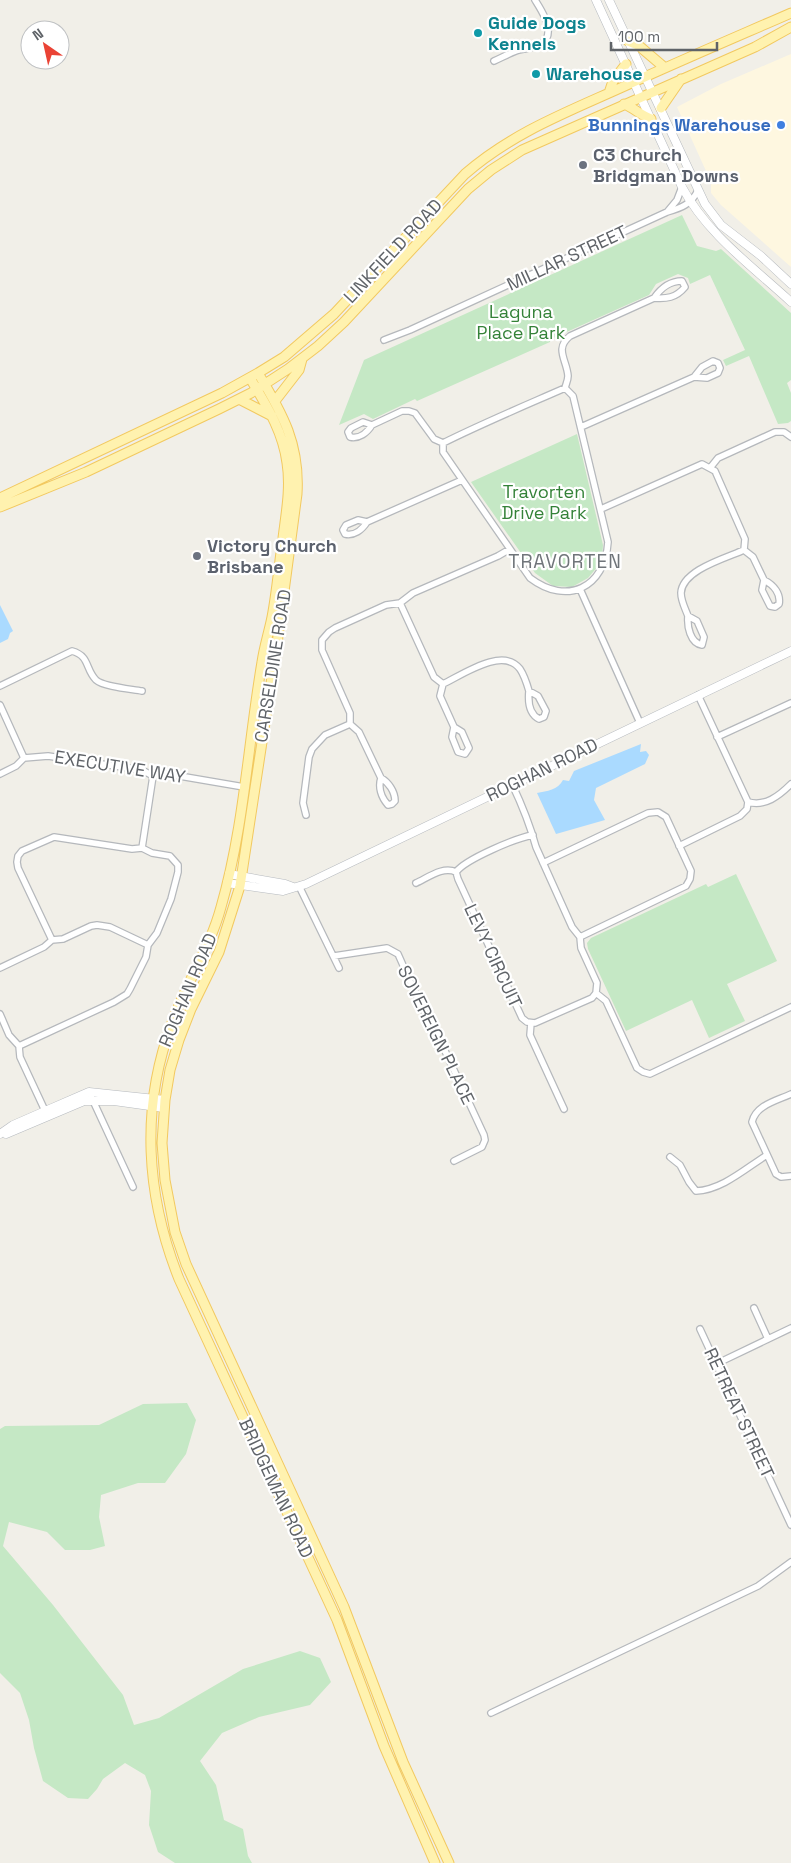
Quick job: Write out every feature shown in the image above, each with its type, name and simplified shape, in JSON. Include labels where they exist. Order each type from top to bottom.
[{"type":"main road","name":"LINKFIELD ROAD","points":[[0,498],[222,393],[254,376],[298,346],[334,314],[448,191],[496,149],[526,131],[791,13]]},
{"type":"main road","name":"LINKFIELD ROAD","points":[[0,507],[78,475],[239,399],[261,387],[302,359],[344,322],[460,196],[483,176],[511,156],[653,90],[755,47],[791,27]]},
{"type":"main road","points":[[628,41],[638,44],[665,68]]},
{"type":"main road","points":[[609,93],[613,82],[626,64]]},
{"type":"main road","points":[[661,108],[681,79]]},
{"type":"main road","points":[[624,104],[642,116],[651,119]]},
{"type":"main road","points":[[275,401],[299,370],[302,359]]},
{"type":"main road","name":"CARSELDINE ROAD","points":[[228,879],[244,788],[262,661],[272,614],[288,492],[286,453],[261,387],[254,376]]},
{"type":"main road","name":"CARSELDINE ROAD","points":[[240,881],[277,644],[297,494],[297,469],[294,445],[286,422],[275,401],[261,387]]},
{"type":"main road","points":[[239,399],[272,416]]},
{"type":"main road","name":"ROGHAN ROAD","points":[[152,1102],[159,1066],[172,1023],[210,942],[228,879]]},
{"type":"main road","name":"ROGHAN ROAD","points":[[165,1104],[170,1070],[179,1040],[219,952],[240,881]]},
{"type":"main road","name":"BRIDGEMAN ROAD","points":[[152,1102],[150,1143],[152,1180],[158,1216],[170,1254],[333,1612],[392,1766],[435,1863]]},
{"type":"main road","name":"BRIDGEMAN ROAD","points":[[165,1104],[162,1143],[165,1180],[180,1248],[344,1607],[403,1762],[449,1863]]},
{"type":"main road","points":[[392,1766],[403,1762]]},
{"type":"street","points":[[494,61],[514,51],[535,48],[546,39],[548,28],[536,0]]},
{"type":"street","points":[[596,0],[690,202],[702,220],[712,230],[791,302]]},
{"type":"street","points":[[609,0],[705,204],[721,225],[761,256],[791,284]]},
{"type":"street","points":[[667,212],[677,200],[682,187]]},
{"type":"street","points":[[690,202],[698,190]]},
{"type":"street","name":"MILLAR STREET","points":[[384,340],[410,330],[667,212],[683,207],[690,202]]},
{"type":"street","points":[[372,425],[402,411],[410,411],[415,413],[434,439],[443,443],[514,409],[532,403],[565,388],[568,378],[561,348],[563,341],[570,336],[654,298],[662,288],[676,281],[682,281],[685,287],[680,293],[667,299],[654,298]]},
{"type":"street","points":[[581,427],[694,377]]},
{"type":"street","points":[[443,443],[443,452],[530,578],[541,586],[562,592],[573,592],[580,589],[598,576],[607,557],[608,542],[573,396],[565,388]]},
{"type":"street","points":[[710,468],[718,458],[775,432],[790,434]]},
{"type":"street","points":[[601,509],[702,464],[714,472],[745,539],[744,550]]},
{"type":"street","points":[[367,522],[462,480]]},
{"type":"street","points":[[380,778],[359,732],[350,724],[350,713],[322,650],[322,640],[335,628],[386,605],[400,603],[413,593],[510,549]]},
{"type":"street","points":[[744,550],[753,557],[764,580]]},
{"type":"street","points":[[688,616],[697,622],[704,636],[702,645],[694,641],[688,626],[688,616],[682,603],[682,586],[686,579],[694,572],[744,550]]},
{"type":"street","points":[[580,589],[640,722]]},
{"type":"street","points":[[400,603],[434,678],[443,684]]},
{"type":"street","points":[[0,686],[72,651],[84,657],[92,675],[102,684],[142,691]]},
{"type":"street","name":"ROGHAN ROAD","points":[[228,879],[283,891],[296,886],[408,835],[791,651]]},
{"type":"street","points":[[443,684],[494,660],[506,659],[514,663],[521,670],[530,691],[528,702],[535,716],[539,719],[544,717],[546,711],[538,696],[530,691]]},
{"type":"street","points":[[443,684],[440,696],[454,727]]},
{"type":"street","points":[[679,846],[740,816],[747,809],[748,802],[698,695]]},
{"type":"street","points":[[718,737],[791,703]]},
{"type":"street","points":[[0,705],[24,758],[16,766],[0,774]]},
{"type":"street","points":[[306,815],[303,803],[312,749],[324,736],[350,724]]},
{"type":"street","name":"EXECUTIVE WAY","points":[[24,758],[48,756],[142,770],[153,776],[162,773],[244,788]]},
{"type":"street","points":[[142,848],[153,776]]},
{"type":"street","points":[[512,784],[527,815],[536,847],[543,863],[572,927],[580,937],[581,948],[597,983],[596,993],[606,1001],[637,1068],[650,1074],[659,1071],[791,1008]]},
{"type":"street","points":[[748,802],[762,803],[776,797],[791,784]]},
{"type":"street","points":[[543,863],[652,812],[658,812],[666,817],[690,871],[690,879],[686,886],[580,937]]},
{"type":"street","points":[[416,883],[443,870],[450,869],[456,872],[464,864],[517,839],[533,835]]},
{"type":"street","points":[[20,1046],[114,1002],[127,994],[146,957],[148,945],[157,933],[171,899],[178,865],[170,856],[152,853],[142,848],[132,849],[54,837],[22,851],[16,862],[18,868],[52,940]]},
{"type":"street","name":"LEVY CIRCUIT","points":[[456,872],[522,1018],[530,1022],[539,1023],[592,998],[596,993]]},
{"type":"street","points":[[296,886],[339,968]]},
{"type":"street","points":[[0,968],[44,947],[52,940],[62,939],[91,926],[104,925],[148,945]]},
{"type":"street","name":"SOVEREIGN PLACE","points":[[334,956],[387,948],[398,954],[484,1135],[485,1140],[482,1147],[454,1161]]},
{"type":"street","points":[[0,1014],[9,1035],[20,1046],[20,1057],[46,1114]]},
{"type":"street","points":[[530,1022],[530,1035],[564,1109]]},
{"type":"street","points":[[89,1092],[133,1187]]},
{"type":"street","points":[[46,1114],[89,1092],[165,1104]]},
{"type":"street","points":[[790,1177],[776,1174],[752,1122],[754,1114],[758,1109],[791,1094]]},
{"type":"street","points":[[0,1134],[13,1125],[78,1103],[93,1101],[152,1102]]},
{"type":"street","points":[[670,1157],[680,1165],[696,1191],[704,1191],[717,1186],[767,1155]]},
{"type":"street","points":[[754,1308],[768,1338]]},
{"type":"street","points":[[716,1364],[791,1328]]},
{"type":"street","name":"RETREAT STREET","points":[[700,1329],[791,1525]]},
{"type":"street","points":[[491,1713],[758,1586],[791,1562]]},
{"type":"shaded area","points":[[791,54],[791,267],[721,205],[711,193],[711,182],[677,107],[721,84]]},
{"type":"green space","name":"Laguna Place Park","points":[[682,215],[697,246],[716,251],[721,249],[791,313],[791,380],[787,383],[791,393],[791,421],[788,423],[778,424],[749,356],[726,366],[723,360],[745,350],[710,275],[690,284],[688,278],[678,274],[656,284],[649,295],[551,339],[550,342],[417,401],[415,399],[373,419],[364,414],[339,425],[364,360]]},
{"type":"green space","name":"Travorten Drive Park","points":[[577,434],[603,545],[602,558],[599,565],[588,578],[572,587],[553,586],[535,573],[471,482]]},
{"type":"green space","points":[[736,874],[777,961],[727,984],[745,1021],[709,1038],[692,1000],[626,1031],[588,949],[587,943],[591,938],[706,884],[708,887]]},
{"type":"green space","points":[[187,1403],[196,1420],[186,1454],[165,1483],[138,1483],[101,1495],[99,1517],[105,1546],[90,1550],[65,1550],[47,1532],[9,1522],[3,1546],[53,1605],[123,1695],[134,1725],[159,1718],[243,1669],[300,1651],[320,1658],[331,1682],[310,1705],[259,1717],[222,1733],[200,1761],[216,1785],[224,1820],[243,1829],[248,1856],[252,1863],[175,1863],[158,1852],[149,1825],[151,1791],[145,1775],[125,1763],[103,1779],[88,1799],[68,1798],[43,1781],[29,1720],[20,1693],[0,1673],[0,1429],[5,1426],[99,1425],[143,1404]]},
{"type":"water","points":[[0,605],[13,631],[8,639],[0,643]]},
{"type":"water","points":[[641,744],[640,752],[646,751],[649,755],[645,764],[596,788],[594,800],[605,820],[556,834],[537,793],[555,788],[563,780],[569,781],[574,771]]},
{"type":"place","name":"Guide Dogs Kennels","points":[[478,33]]},
{"type":"place","name":"Warehouse","points":[[536,74]]},
{"type":"place","name":"Bunnings Warehouse","points":[[781,125]]},
{"type":"place","name":"C3 Church Bridgman Downs","points":[[583,165]]},
{"type":"place","name":"Victory Church Brisbane","points":[[197,556]]},
{"type":"district","name":"TRAVORTEN","points":[[565,561]]}]
